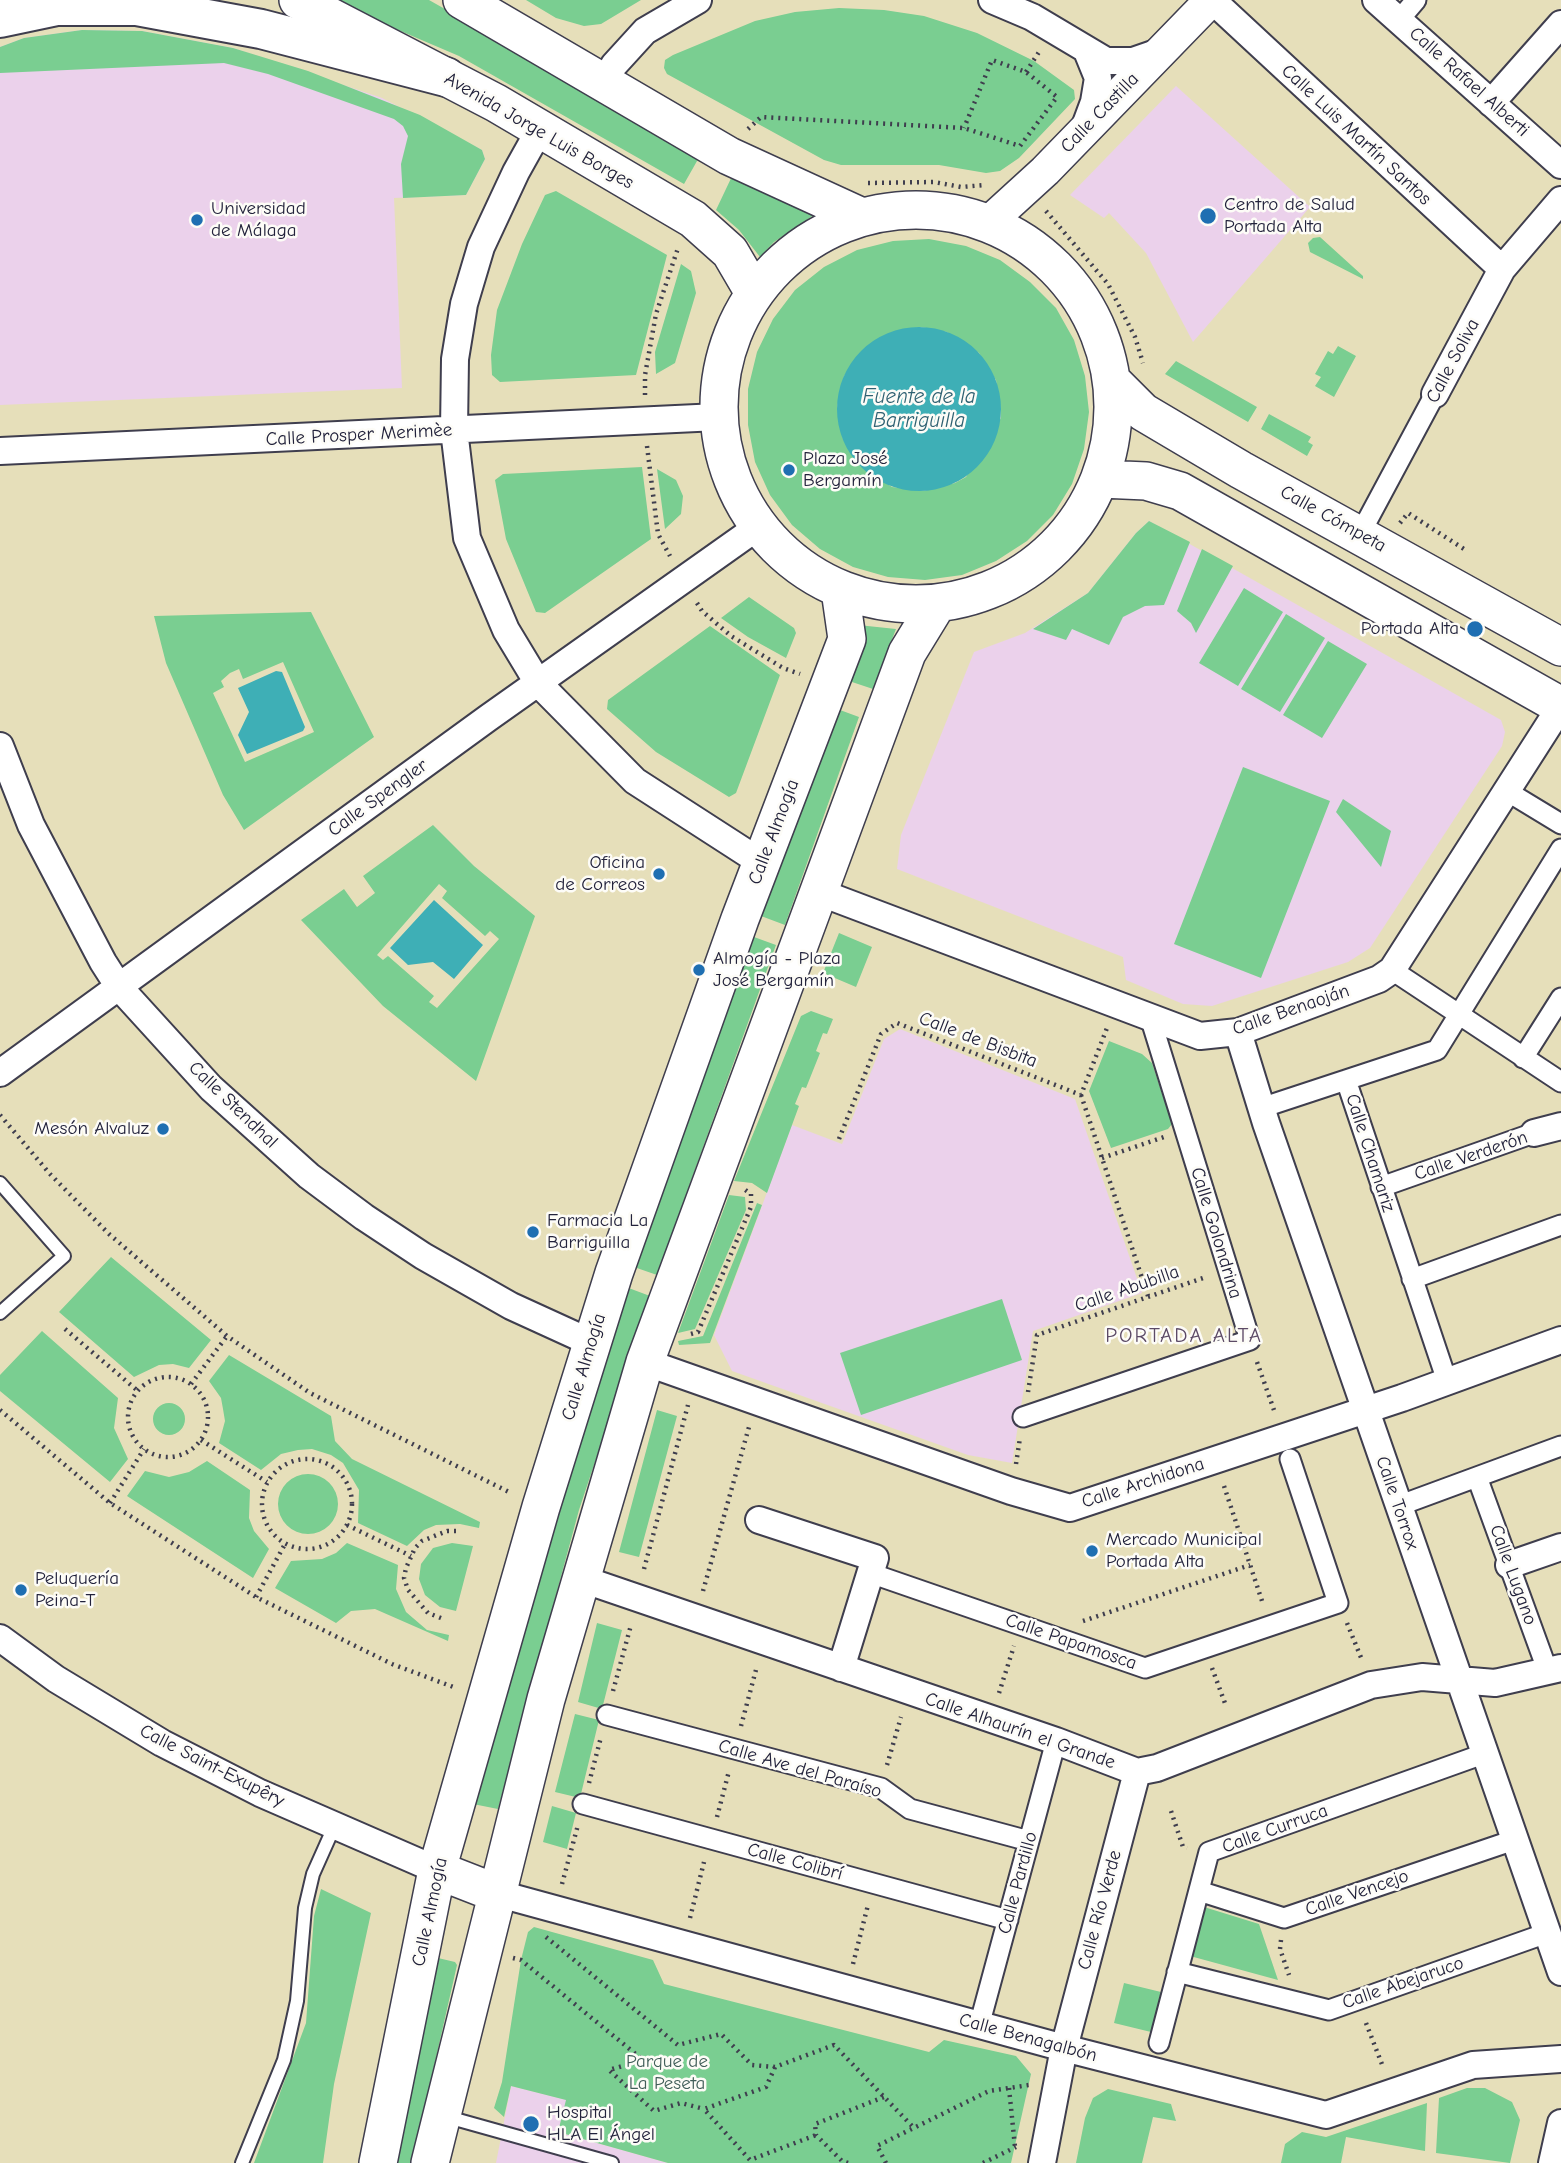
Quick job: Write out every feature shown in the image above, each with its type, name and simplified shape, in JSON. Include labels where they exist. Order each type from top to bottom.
[{"type":"highway","points":[[0,18],[57,6],[137,6],[261,29],[446,77]]},
{"type":"main road","name":"Avenida Jorge Luis Borges","points":[[298,0],[540,129],[693,219],[730,252],[754,293]]},
{"type":"main road","points":[[462,0],[605,81],[729,156],[862,217]]},
{"type":"main road","points":[[904,210],[936,211],[988,223],[1034,248],[1072,285],[1099,330],[1112,381],[1112,436],[1101,479],[1075,526],[1036,565],[989,591],[937,604],[888,603],[840,590],[785,556],[759,526],[730,475],[722,451],[718,417],[721,369],[733,329],[754,293],[793,253],[820,234],[862,217],[904,210]]},
{"type":"main road","name":"Calle Cómpeta","points":[[1112,381],[1143,412],[1241,470],[1561,647]]},
{"type":"main road","points":[[1101,479],[1146,481],[1180,491],[1561,706]]},
{"type":"main road","name":"Calle Almogía","points":[[378,2163],[437,1870],[541,1507],[627,1234],[846,639],[840,590]]},
{"type":"main road","points":[[430,2163],[546,1699],[645,1362],[816,891],[907,653],[937,604]]},
{"type":"main road","points":[[437,1870],[496,1893]]},
{"type":"street","points":[[491,0],[533,39]]},
{"type":"street","points":[[605,81],[614,65],[645,32],[698,0]]},
{"type":"street","points":[[992,0],[1032,17],[1106,61],[1133,61],[1159,52]]},
{"type":"street","name":"Calle Castilla","points":[[988,223],[1083,131],[1211,0]]},
{"type":"street","name":"Calle Luis Martín Santos","points":[[1211,0],[1502,269]]},
{"type":"street","name":"Calle Rafael Alberti","points":[[1376,0],[1561,165]]},
{"type":"street","points":[[1399,20],[1416,0]]},
{"type":"street","points":[[1491,103],[1561,24]]},
{"type":"street","points":[[1083,131],[1094,102],[1098,78],[1087,51]]},
{"type":"street","points":[[540,129],[516,172],[481,247],[464,304],[455,359],[454,430],[467,538],[506,630],[538,683],[635,781],[762,863]]},
{"type":"street","name":"Calle Soliva","points":[[1360,534],[1502,269],[1561,200]]},
{"type":"street","name":"Calle Prosper Merimèe","points":[[0,451],[718,417]]},
{"type":"street","name":"Calle Spengler","points":[[0,1073],[759,526]]},
{"type":"street","points":[[1561,706],[1392,970],[1561,1082]]},
{"type":"street","name":"Calle Stendhal","points":[[0,746],[31,825],[85,933],[118,986],[211,1088],[309,1176],[423,1256],[511,1306],[592,1343]]},
{"type":"street","points":[[1505,790],[1561,824]]},
{"type":"street","name":"Calle Chamariz","points":[[1447,1381],[1346,1080],[1437,1051],[1561,849]]},
{"type":"street","name":"Calle Benaoján","points":[[816,891],[1200,1036],[1238,1032],[1379,979],[1392,970]]},
{"type":"street","points":[[1523,1058],[1561,998]]},
{"type":"street","name":"Calle Golondrina","points":[[1150,1017],[1250,1340]]},
{"type":"street","name":"Calle Torrox","points":[[1238,1032],[1261,1108],[1365,1411],[1561,1972]]},
{"type":"street","points":[[1261,1108],[1346,1080]]},
{"type":"street","name":"Calle Verderón","points":[[1381,1187],[1561,1126]]},
{"type":"street","points":[[1412,1279],[1561,1225]]},
{"type":"street","points":[[1023,1418],[1250,1340]]},
{"type":"street","name":"Calle Archidona","points":[[645,1362],[1011,1491],[1070,1508],[1365,1411],[1561,1340]]},
{"type":"street","points":[[1398,1506],[1561,1446]]},
{"type":"street","points":[[1290,1459],[1338,1603]]},
{"type":"street","name":"Calle Lugano","points":[[1477,1477],[1509,1565],[1554,1670]]},
{"type":"street","points":[[759,1520],[875,1558],[841,1668]]},
{"type":"street","points":[[1509,1565],[1561,1547]]},
{"type":"street","name":"Calle Papamosca","points":[[870,1573],[1145,1668],[1338,1603]]},
{"type":"street","name":"Calle Alhaurín el Grande","points":[[582,1579],[1056,1741],[1137,1772],[1157,1768],[1371,1685],[1422,1677],[1495,1683],[1554,1670]]},
{"type":"street","name":"Calle Saint-Exupêry","points":[[0,1638],[56,1679],[162,1743],[334,1826],[437,1870]]},
{"type":"street","name":"Calle Ave del Paraíso","points":[[607,1716],[881,1788],[909,1809],[1029,1841]]},
{"type":"street","name":"Calle Pardillo","points":[[979,2025],[1056,1741]]},
{"type":"street","name":"Calle Curruca","points":[[1160,2043],[1209,1852],[1486,1753]]},
{"type":"street","name":"Calle Río Verde","points":[[1041,2163],[1064,2048],[1137,1772]]},
{"type":"street","name":"Calle Colibrí","points":[[583,1804],[1008,1920]]},
{"type":"street","name":"Calle Vencejo","points":[[1199,1891],[1284,1918],[1514,1840]]},
{"type":"street","name":"Calle Benagalbón","points":[[496,1893],[1064,2048],[1326,2115],[1473,2066],[1561,2059]]},
{"type":"street","name":"Calle Abejaruco","points":[[1177,1972],[1329,2010],[1547,1933]]},
{"type":"street","points":[[1552,2163],[1561,2123]]},
{"type":"lane","points":[[0,1183],[64,1256],[0,1312]]},
{"type":"lane","points":[[242,2163],[284,2060],[296,2001],[305,1908],[313,1874],[334,1826]]},
{"type":"lane","points":[[442,2115],[612,2163]]},
{"type":"path","points":[[729,156],[753,122],[761,117],[964,128],[1020,146],[1057,97],[1026,72],[992,60],[964,128]]},
{"type":"path","points":[[1026,72],[1034,61]]},
{"type":"path","points":[[693,219],[673,259],[656,314],[645,375],[645,420],[658,534],[702,611],[731,636],[783,668],[831,685]]},
{"type":"path","points":[[1408,513],[1464,549]]},
{"type":"path","points":[[1117,1003],[1081,1095],[1149,1296]]},
{"type":"path","name":"Calle de Bisbita","points":[[839,1139],[881,1034],[897,1023],[1081,1095]]},
{"type":"path","points":[[0,1115],[50,1174],[109,1234],[227,1336],[310,1393],[432,1456],[541,1507]]},
{"type":"path","points":[[1102,1158],[1184,1131]]},
{"type":"path","points":[[685,1336],[698,1332],[751,1207],[748,1189]]},
{"type":"path","name":"Calle Abubilla","points":[[1037,1335],[1227,1269]]},
{"type":"path","points":[[65,1329],[138,1391]]},
{"type":"path","points":[[191,1384],[227,1336]]},
{"type":"path","points":[[1250,1340],[1277,1421]]},
{"type":"path","points":[[164,1377],[178,1378],[191,1384],[207,1404],[209,1417],[201,1440],[181,1455],[156,1455],[144,1449],[129,1427],[128,1413],[138,1391],[151,1380],[164,1377]]},
{"type":"path","points":[[644,1569],[688,1404]]},
{"type":"path","points":[[0,1410],[110,1503],[256,1597],[392,1664],[486,1699]]},
{"type":"path","points":[[703,1591],[750,1426]]},
{"type":"path","points":[[201,1440],[267,1482]]},
{"type":"path","points":[[110,1503],[144,1449]]},
{"type":"path","points":[[306,1458],[321,1461],[335,1469],[346,1480],[352,1510],[347,1525],[326,1545],[313,1549],[285,1544],[266,1523],[262,1495],[267,1482],[277,1469],[290,1461],[306,1458]]},
{"type":"path","points":[[1223,1482],[1271,1626]]},
{"type":"path","points":[[347,1525],[411,1556]]},
{"type":"path","points":[[441,1618],[428,1613],[408,1590],[404,1578],[411,1556],[422,1541],[433,1535],[460,1531]]},
{"type":"path","points":[[256,1597],[285,1544]]},
{"type":"path","points":[[1045,1633],[1250,1565]]},
{"type":"path","points":[[1338,1603],[1367,1671]]},
{"type":"path","points":[[561,1889],[633,1618]]},
{"type":"path","points":[[999,1693],[1021,1625]]},
{"type":"path","points":[[1205,1648],[1226,1706]]},
{"type":"path","points":[[688,1923],[758,1661]]},
{"type":"path","points":[[881,1788],[903,1709]]},
{"type":"path","points":[[1171,1811],[1183,1847],[1209,1852]]},
{"type":"path","points":[[852,1967],[874,1883]]},
{"type":"path","points":[[1284,1918],[1280,1950],[1298,2002]]},
{"type":"path","points":[[545,1936],[678,2045],[721,2034],[752,2066],[775,2067],[834,2046],[914,2128]]},
{"type":"path","points":[[512,1958],[521,1960],[643,2060],[609,2070],[653,2111],[681,2103],[704,2109],[750,2160],[816,2135]]},
{"type":"path","points":[[1357,1999],[1392,2092]]},
{"type":"path","points":[[704,2109],[766,2087],[775,2067]]},
{"type":"path","points":[[886,2163],[877,2146],[989,2091],[1035,2086]]},
{"type":"path","points":[[1009,2088],[1015,2148]]},
{"type":"path","points":[[848,2163],[842,2161],[816,2135],[815,2124],[884,2097]]},
{"type":"path","points":[[983,2163],[1023,2144]]},
{"type":"shaded area","name":"Universidad de Málaga","points":[[82,30],[142,31],[233,48],[382,98],[482,150],[485,159],[466,195],[394,198],[402,388],[0,405],[0,47],[24,38]]},
{"type":"shaded area","name":"Centro de Salud Portada Alta","points":[[1176,86],[1310,207],[1193,342],[1146,253],[1109,213],[1104,218],[1070,195]]},
{"type":"shaded area","points":[[1149,521],[1501,720],[1505,732],[1502,746],[1370,948],[1348,962],[1212,1006],[1183,1004],[1126,980],[1123,957],[897,869],[901,835],[974,652],[1025,633],[1088,593],[1136,533]]},
{"type":"shaded area","points":[[900,1029],[1075,1099],[1142,1293],[1033,1331],[1012,1463],[968,1455],[732,1371],[714,1335],[792,1125],[842,1144],[884,1039]]},
{"type":"shaded area","name":"Hospital HLA El Ángel","points":[[511,2086],[567,2100],[558,2132],[668,2163],[496,2163]]},
{"type":"green space","points":[[328,0],[429,0],[701,154],[684,184],[459,56]]},
{"type":"green space","points":[[526,0],[641,0],[601,24],[584,26],[556,18]]},
{"type":"green space","points":[[839,8],[884,10],[924,16],[977,33],[1034,61],[1074,90],[1075,99],[1019,158],[1000,171],[986,173],[939,165],[841,165],[824,160],[667,74],[664,68],[665,60],[673,55],[755,21],[795,12]]},
{"type":"green space","points":[[82,30],[142,31],[233,48],[308,71],[420,115],[482,150],[485,159],[466,195],[403,198],[401,164],[408,136],[403,126],[394,119],[268,74],[224,63],[0,73],[0,47],[24,38]]},
{"type":"green space","points":[[734,172],[814,215],[774,242],[760,257],[739,230],[716,210]]},
{"type":"green space","points":[[556,191],[667,255],[636,375],[500,382],[492,375],[491,355],[497,310],[522,244],[545,195]]},
{"type":"green space","points":[[1320,237],[1363,276],[1363,279],[1310,252],[1308,243],[1313,238]]},
{"type":"green space","points":[[929,239],[966,246],[1000,260],[1030,282],[1056,308],[1074,340],[1085,376],[1089,412],[1084,449],[1072,484],[1053,515],[1027,541],[996,561],[962,575],[925,580],[888,577],[853,567],[820,549],[792,525],[770,495],[755,462],[748,425],[748,389],[757,352],[773,319],[795,290],[824,267],[857,250],[893,241]],"holes":[[[921,327],[947,332],[979,353],[996,380],[1001,418],[966,477],[955,483],[924,491],[892,487],[860,466],[843,439],[837,407],[844,376],[863,350],[890,333]]]},
{"type":"green space","points":[[681,264],[691,271],[696,293],[675,363],[656,374],[655,352]]},
{"type":"green space","points":[[1338,346],[1356,356],[1334,397],[1315,386],[1321,377],[1315,374],[1328,351],[1333,354]]},
{"type":"green space","points":[[1176,361],[1257,407],[1248,422],[1165,374]]},
{"type":"green space","points":[[1269,414],[1311,437],[1308,442],[1313,445],[1307,456],[1261,429]]},
{"type":"green space","points":[[642,467],[651,539],[545,613],[536,612],[506,539],[495,480],[503,474]]},
{"type":"green space","points":[[657,469],[676,480],[683,496],[681,514],[665,529]]},
{"type":"green space","points":[[1149,521],[1190,542],[1164,605],[1145,606],[1123,617],[1109,645],[1072,629],[1066,640],[1033,629],[1088,593],[1136,533]]},
{"type":"green space","points":[[1202,549],[1233,566],[1196,633],[1191,623],[1177,611]]},
{"type":"green space","points":[[1244,588],[1283,612],[1238,686],[1199,663]]},
{"type":"green space","points":[[749,597],[794,628],[796,633],[786,658],[721,618]]},
{"type":"green space","points":[[311,612],[374,737],[244,830],[223,795],[166,663],[154,616]],"holes":[[[283,662],[314,732],[245,762],[213,693],[224,687],[221,681],[239,669],[243,679]]]},
{"type":"green space","points":[[1286,614],[1325,638],[1280,712],[1241,689]]},
{"type":"green space","points":[[858,625],[896,629],[873,689],[849,681]]},
{"type":"green space","points":[[710,626],[780,675],[736,793],[729,797],[656,752],[607,709],[608,700]]},
{"type":"green space","points":[[1328,641],[1367,664],[1322,738],[1283,715]]},
{"type":"green space","points":[[840,710],[859,717],[785,925],[761,916]]},
{"type":"green space","points":[[1243,767],[1330,801],[1261,978],[1174,944]]},
{"type":"green space","points":[[1343,799],[1391,831],[1381,867],[1336,812]]},
{"type":"green space","points":[[433,825],[474,866],[535,916],[476,1081],[383,1006],[301,920],[344,889],[357,907],[375,893],[363,876]],"holes":[[[439,884],[447,891],[442,898],[485,936],[490,931],[499,939],[437,1008],[429,1002],[434,996],[388,956],[383,960],[377,955]]]},
{"type":"green space","points":[[839,933],[872,947],[856,987],[823,973]]},
{"type":"green space","points":[[754,937],[776,945],[657,1275],[634,1267]]},
{"type":"green space","points":[[811,1011],[833,1019],[827,1034],[823,1033],[816,1051],[820,1053],[806,1088],[802,1087],[795,1104],[799,1106],[767,1193],[752,1183],[734,1181],[801,1016]]},
{"type":"green space","points":[[1109,1041],[1142,1054],[1152,1063],[1172,1124],[1168,1129],[1111,1148],[1089,1091]]},
{"type":"green space","points":[[729,1195],[745,1197],[746,1210],[695,1329],[678,1333]]},
{"type":"green space","points":[[757,1203],[762,1205],[710,1343],[679,1345],[678,1341],[703,1336]]},
{"type":"green space","points":[[111,1257],[211,1340],[189,1368],[173,1364],[159,1365],[134,1377],[59,1312]]},
{"type":"green space","points":[[626,1287],[650,1296],[579,1510],[498,1809],[473,1804],[529,1595]]},
{"type":"green space","points":[[1002,1299],[1022,1360],[861,1415],[840,1353]]},
{"type":"green space","points":[[42,1331],[118,1398],[114,1428],[128,1459],[110,1482],[0,1391],[0,1375]]},
{"type":"green space","points":[[229,1355],[331,1416],[335,1441],[352,1459],[480,1522],[479,1528],[460,1524],[436,1525],[424,1530],[407,1546],[358,1523],[359,1490],[343,1463],[331,1455],[312,1449],[298,1450],[281,1454],[261,1470],[219,1443],[225,1421],[221,1398],[209,1381]]},
{"type":"green space","points":[[169,1403],[181,1407],[185,1419],[181,1431],[169,1435],[157,1431],[153,1419],[157,1407]]},
{"type":"green space","points":[[657,1410],[677,1416],[639,1557],[619,1552]]},
{"type":"green space","points":[[207,1461],[250,1490],[249,1518],[254,1531],[269,1549],[253,1578],[127,1496],[145,1471],[169,1477],[189,1472]]},
{"type":"green space","points":[[308,1474],[329,1483],[338,1504],[329,1525],[308,1534],[287,1525],[278,1504],[287,1483]]},
{"type":"green space","points":[[347,1543],[398,1565],[396,1589],[406,1612],[427,1630],[449,1635],[448,1641],[375,1609],[351,1611],[336,1623],[275,1588],[291,1561],[322,1559],[336,1553]]},
{"type":"green space","points":[[452,1543],[473,1546],[456,1611],[440,1607],[425,1595],[419,1579],[421,1564],[433,1548]]},
{"type":"green space","points":[[597,1623],[622,1630],[602,1709],[578,1702]]},
{"type":"green space","points":[[575,1714],[599,1720],[580,1798],[555,1792]]},
{"type":"green space","points":[[552,1806],[576,1813],[567,1849],[543,1842]]},
{"type":"green space","points":[[321,1889],[371,1913],[334,2084],[323,2163],[254,2163],[306,2023],[314,1916]]},
{"type":"green space","points":[[1204,1907],[1259,1924],[1278,1980],[1190,1956]]},
{"type":"green space","name":"Parque de La Peseta","points":[[534,1927],[653,1960],[664,1984],[929,2052],[944,2040],[1016,2056],[1031,2074],[1011,2163],[668,2163],[558,2132],[566,2100],[511,2086],[504,2117],[494,2108],[502,2082],[521,1960],[528,1932]]},
{"type":"green space","points":[[438,1958],[455,1962],[457,1965],[433,2071],[417,2163],[396,2163]]},
{"type":"green space","points":[[1124,1983],[1161,1992],[1151,2032],[1114,2023]]},
{"type":"green space","points":[[1467,2088],[1485,2088],[1512,2102],[1520,2120],[1510,2163],[1436,2153],[1439,2098]]},
{"type":"green space","points":[[1108,2089],[1171,2104],[1176,2121],[1153,2117],[1142,2163],[1076,2163],[1085,2118],[1093,2098]]},
{"type":"green space","points":[[1427,2103],[1425,2151],[1346,2137],[1341,2163],[1281,2163],[1285,2144],[1302,2132],[1326,2137]]},
{"type":"water","name":"Fuente de la Barriguilla","points":[[919,327],[950,333],[977,351],[995,378],[1001,409],[995,440],[977,467],[950,485],[919,491],[888,485],[861,467],[843,440],[837,409],[843,378],[861,351],[888,333]]},
{"type":"water","points":[[276,671],[282,672],[305,727],[303,731],[247,754],[238,735],[249,712],[238,688]]},
{"type":"water","points":[[434,900],[483,945],[454,979],[433,962],[408,965],[390,948]]},
{"type":"place","name":"Centro de Salud Portada Alta","points":[[1208,216]]},
{"type":"place","name":"Universidad de Málaga","points":[[197,220]]},
{"type":"place","name":"Plaza José Bergamín","points":[[789,470]]},
{"type":"place","name":"Portada Alta","points":[[1475,629]]},
{"type":"place","name":"Oficina de Correos","points":[[659,874]]},
{"type":"place","name":"Almogía - Plaza José Bergamín","points":[[699,970]]},
{"type":"place","name":"Mesón Alvaluz","points":[[163,1129]]},
{"type":"place","name":"Farmacia La Barriguilla","points":[[533,1232]]},
{"type":"place","name":"Mercado Municipal Portada Alta","points":[[1092,1551]]},
{"type":"place","name":"Peluquería Peina-T","points":[[21,1590]]},
{"type":"place","name":"Hospital HLA El Ángel","points":[[531,2124]]},
{"type":"district","name":"PORTADA ALTA","points":[[1184,1336]]}]
